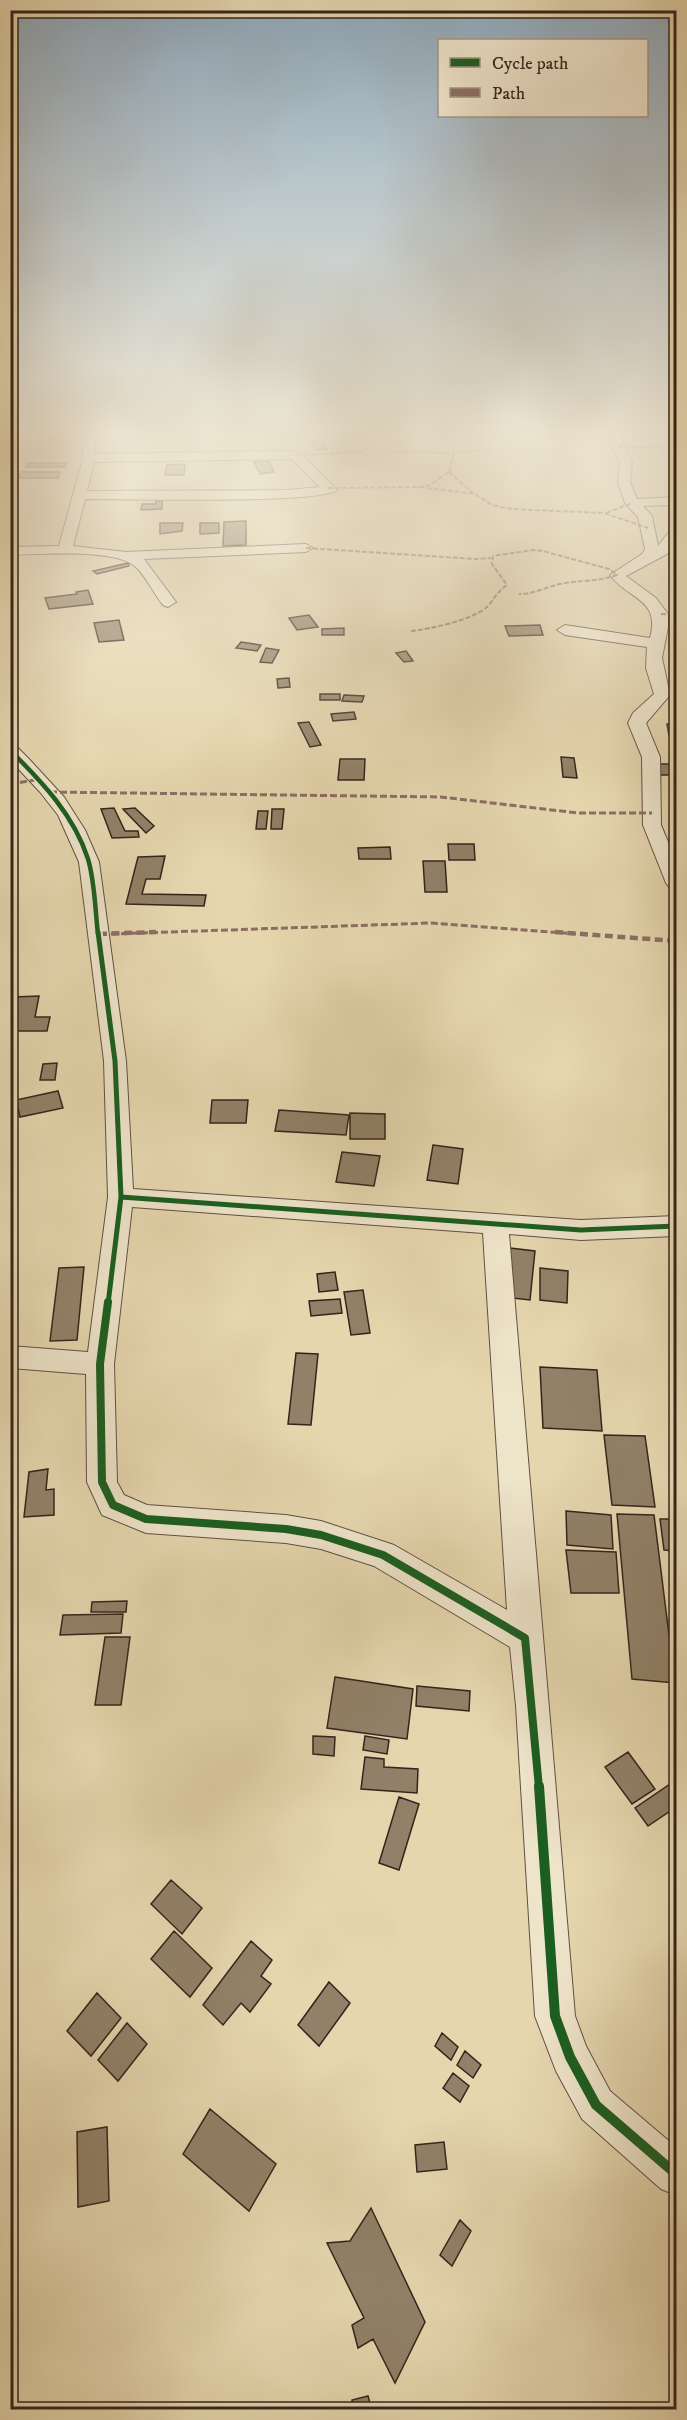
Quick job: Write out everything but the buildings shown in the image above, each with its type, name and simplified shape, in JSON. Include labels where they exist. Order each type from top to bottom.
[{"type":"street","points":[[651,546],[646,568],[657,609]]},
{"type":"street","points":[[666,546],[646,568],[617,575],[622,582],[661,614],[662,621],[655,643],[654,666],[663,691],[669,696],[639,717],[637,723],[652,764],[652,825],[676,883]]},
{"type":"street","points":[[10,551],[65,549],[125,556],[306,548]]},
{"type":"street","points":[[125,556],[137,561],[168,602]]},
{"type":"street","points":[[565,630],[655,643]]},
{"type":"street","points":[[10,750],[41,779],[57,800],[78,831],[89,862],[115,1061],[121,1197],[100,1364],[102,1482],[113,1505],[146,1519],[286,1529],[321,1535],[383,1555],[525,1638]]},
{"type":"street","points":[[121,1197],[581,1230],[676,1226]]},
{"type":"street","points":[[495,1223],[555,2016],[570,2057],[596,2105],[676,2174]]},
{"type":"street","points":[[10,1357],[100,1364]]},
{"type":"marked path","points":[[306,548],[475,559],[491,558]]},
{"type":"marked path","points":[[411,631],[431,629],[487,607],[495,594],[507,585],[492,564],[493,556],[533,550],[543,551],[609,569],[617,575],[560,584],[536,592],[519,594]]},
{"type":"marked path","points":[[661,614],[676,615]]},
{"type":"marked path","points":[[10,784],[41,779]]},
{"type":"marked path","points":[[50,792],[441,797],[578,813],[652,813]]},
{"type":"marked path","points":[[99,934],[431,923],[676,941]]},
{"type":"cycle path","points":[[10,750],[35,775],[67,815],[89,862],[115,1061],[121,1197],[100,1364],[102,1482],[113,1505],[146,1519],[286,1529],[321,1535],[383,1555],[525,1638],[533,1706],[555,2016],[570,2057],[596,2105],[676,2174]]},
{"type":"cycle path","points":[[121,1197],[581,1230],[676,1226]]}]
